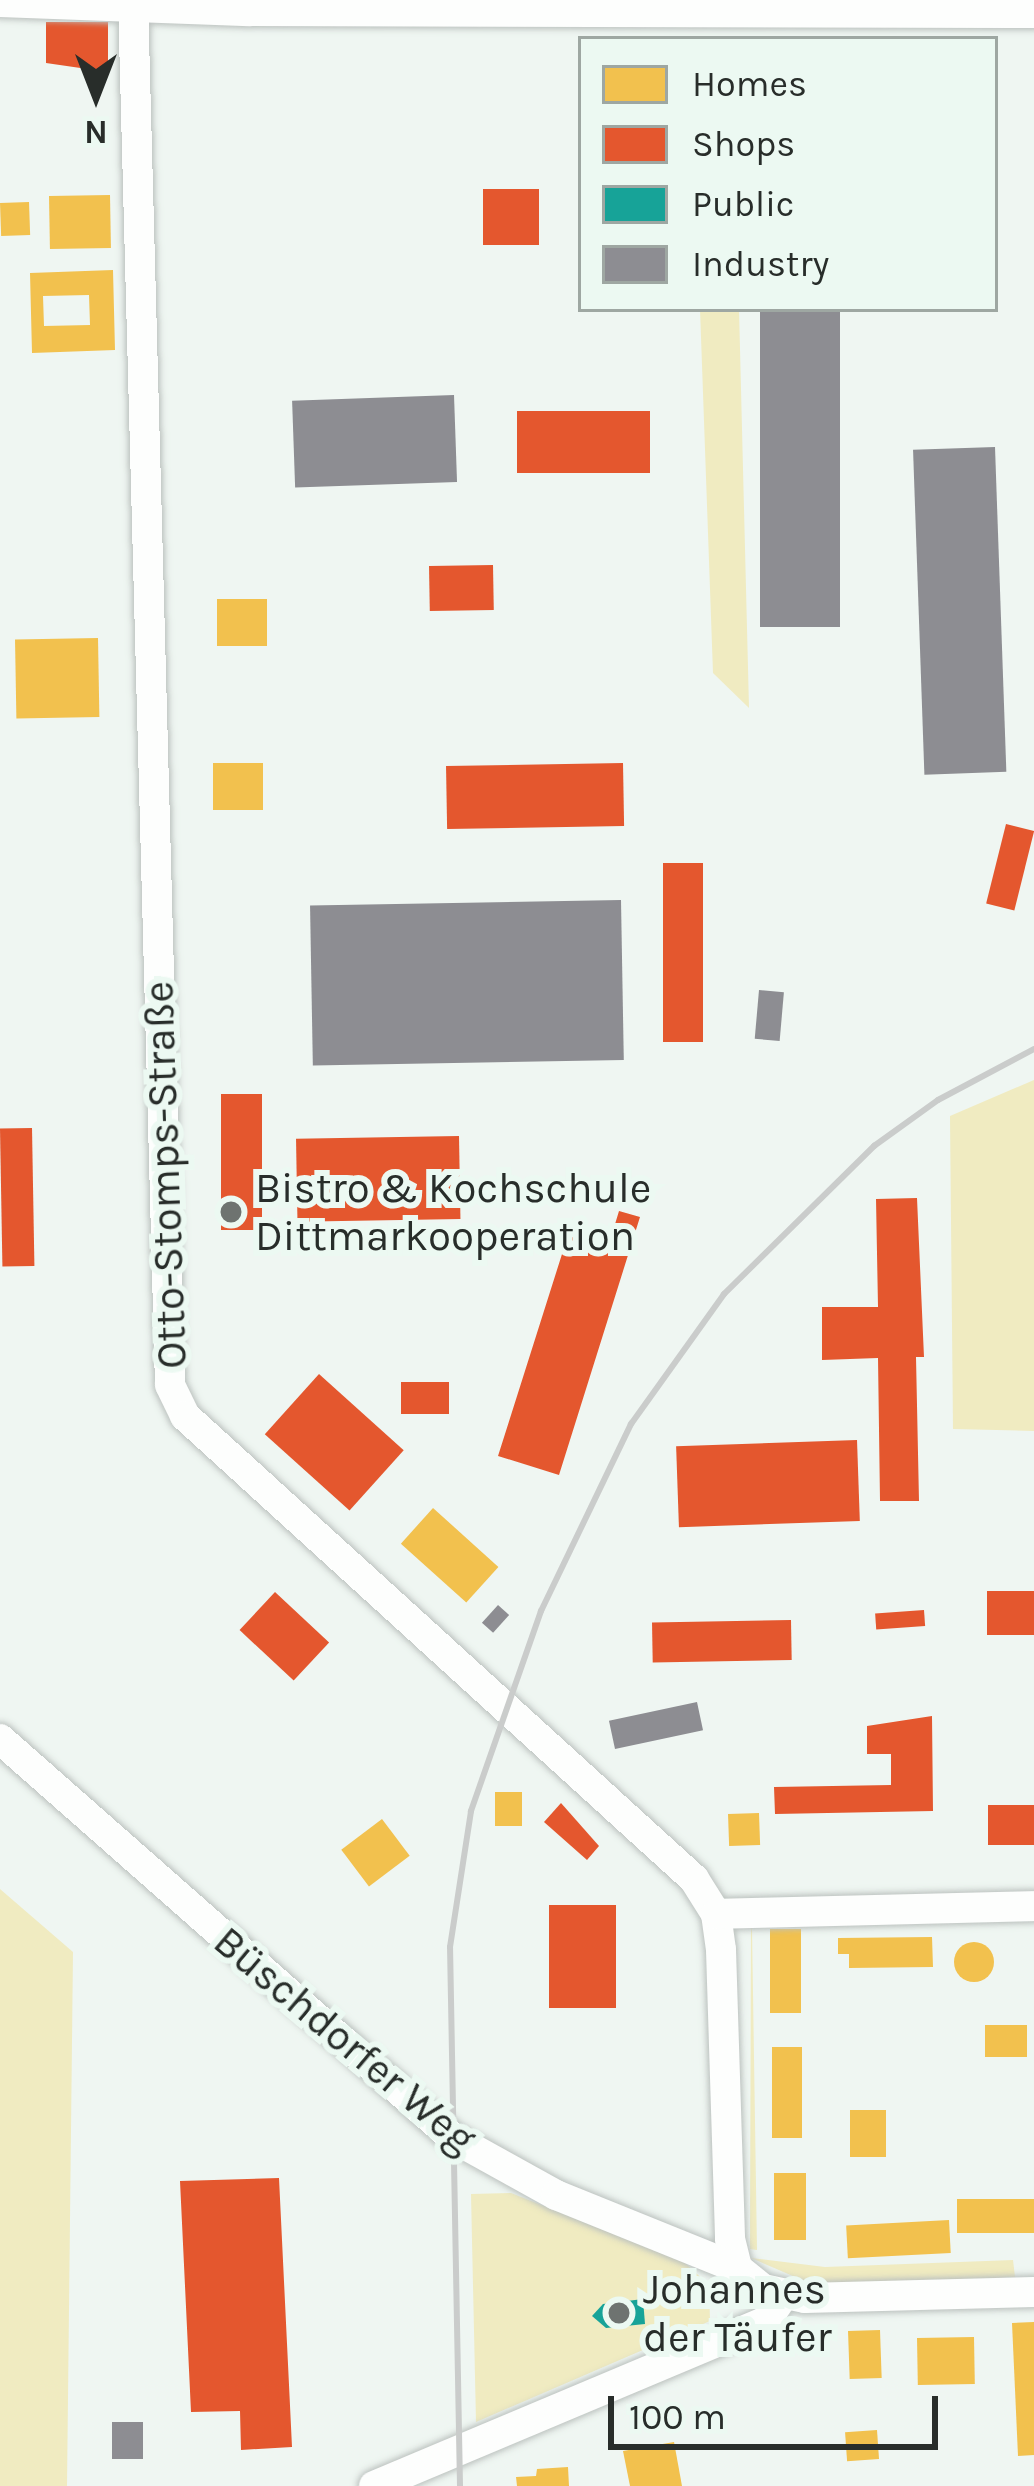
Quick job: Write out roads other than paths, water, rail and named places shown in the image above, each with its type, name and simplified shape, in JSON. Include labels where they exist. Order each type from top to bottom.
[{"type":"street","points":[[0,2],[1034,13]]},
{"type":"street","name":"Otto-Stomps-Straße","points":[[133,3],[170,1385],[185,1416],[636,1819],[716,1914]]},
{"type":"street","name":"Büschdorfer Weg","points":[[0,1738],[453,2138],[556,2195],[737,2268]]},
{"type":"street","points":[[1034,1906],[716,1914],[737,2268],[784,2295],[1034,2292]]},
{"type":"street","points":[[374,2486],[765,2322],[784,2295]]},
{"type":"railway","points":[[460,2486],[450,1947],[471,1811],[541,1611],[631,1424],[724,1294],[874,1146],[938,1100],[1034,1049]]},
{"type":"place","name":"Bistro & Kochschule Dittmarkooperation","points":[[231,1212]]},
{"type":"place","name":"Johannes der Täufer","points":[[619,2313]]}]
